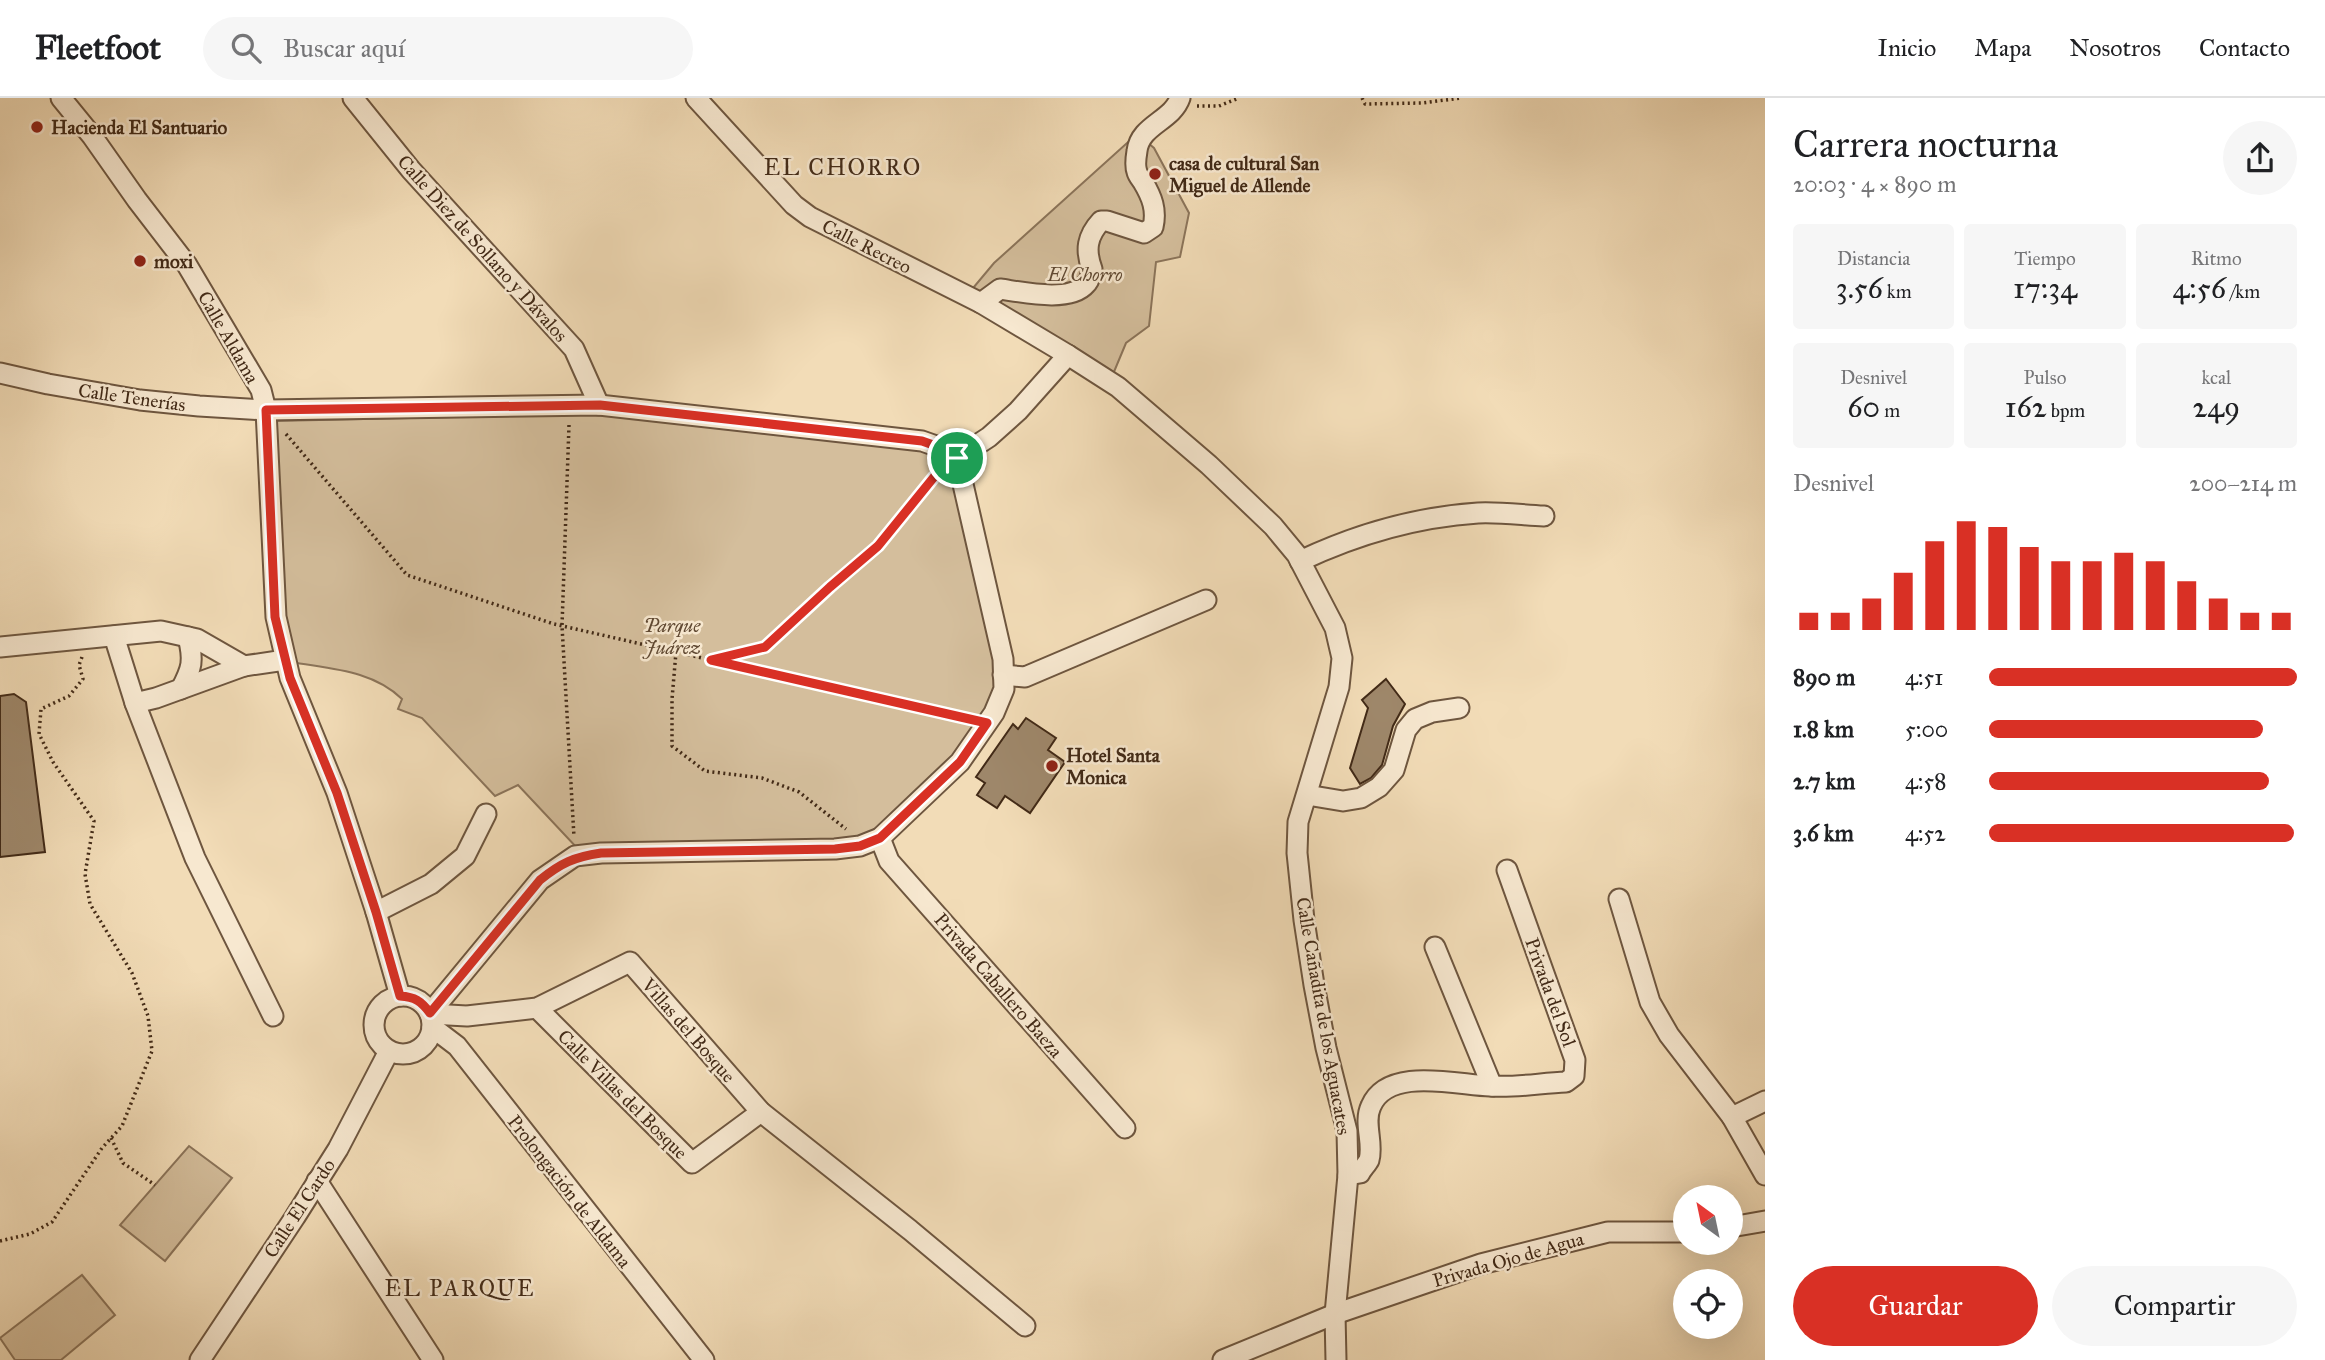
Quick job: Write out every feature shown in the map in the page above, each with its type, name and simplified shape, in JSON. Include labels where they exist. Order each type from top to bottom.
[{"type":"street","name":"Calle Aldama","points":[[61,98],[187,265],[261,390],[266,410],[275,617],[290,678],[337,793],[400,996]]},
{"type":"street","name":"Calle Diez de Sollano y Dávalos","points":[[353,98],[411,170],[574,349],[600,405]]},
{"type":"street","name":"Calle Recreo","points":[[696,98],[794,205],[810,217],[981,303],[1068,355]]},
{"type":"street","points":[[981,303],[1000,289],[1051,296],[1076,291],[1087,284],[1092,269],[1087,257],[1088,238],[1101,221],[1144,233],[1153,228],[1156,214],[1152,199],[1136,172],[1137,150],[1147,131],[1170,116],[1187,100]]},
{"type":"street","points":[[431,1018],[422,1002],[412,997],[400,996],[384,1003],[375,1016],[375,1034],[389,1051],[406,1054],[419,1049],[429,1038],[431,1018],[540,880],[555,867],[575,856],[601,853],[835,849],[860,846],[880,838],[960,762],[995,713],[1004,689],[1003,659],[957,458],[989,437],[1018,411],[1068,355]]},
{"type":"street","name":"Calle Cañadita de los Aguacates","points":[[1068,355],[1118,387],[1219,474],[1273,526],[1300,561],[1335,628],[1342,658],[1339,687],[1298,822],[1297,853],[1326,1048],[1347,1131],[1348,1175],[1335,1314],[1336,1360]]},
{"type":"street","name":"Calle Tenerías","points":[[0,373],[140,400],[266,410],[600,405],[922,441],[957,458]]},
{"type":"street","points":[[1300,561],[1332,546],[1377,531],[1434,518],[1480,513],[1544,516]]},
{"type":"street","points":[[1003,675],[1025,677],[1206,600]]},
{"type":"street","points":[[0,647],[161,631],[197,639],[244,666]]},
{"type":"street","points":[[114,636],[135,703],[195,858],[274,1016]]},
{"type":"street","points":[[181,689],[191,670],[192,656],[188,637]]},
{"type":"street","points":[[135,703],[244,666],[285,660]]},
{"type":"street","points":[[1307,795],[1343,801],[1362,798],[1379,787],[1394,770],[1406,730],[1415,719],[1432,712],[1459,708]]},
{"type":"street","points":[[376,912],[430,884],[465,856],[486,814]]},
{"type":"street","name":"Privada Caballero Baeza","points":[[880,838],[889,861],[1125,1128]]},
{"type":"street","name":"Privada del Sol","points":[[1348,1175],[1360,1173],[1369,1159],[1367,1121],[1371,1106],[1379,1094],[1393,1086],[1413,1080],[1492,1086],[1566,1082],[1574,1076],[1575,1060],[1507,870]]},
{"type":"street","points":[[1619,899],[1650,1002],[1669,1035],[1732,1117],[1765,1175]]},
{"type":"street","points":[[1435,947],[1492,1086]]},
{"type":"street","name":"Villas del Bosque","points":[[537,1008],[630,962],[761,1112]]},
{"type":"street","points":[[431,1018],[537,1008]]},
{"type":"street","name":"Calle Villas del Bosque","points":[[537,1008],[692,1163],[761,1112]]},
{"type":"street","name":"Prolongación de Aldama","points":[[431,1018],[457,1046],[704,1360]]},
{"type":"street","name":"Calle El Cardo","points":[[200,1360],[338,1149],[389,1051]]},
{"type":"street","points":[[1732,1117],[1765,1101]]},
{"type":"street","points":[[761,1112],[910,1230],[1025,1326]]},
{"type":"street","points":[[317,1181],[433,1360]]},
{"type":"street","points":[[1743,1225],[1765,1221]]},
{"type":"street","name":"Privada Ojo de Agua","points":[[1223,1360],[1335,1314],[1481,1264],[1608,1231],[1673,1232]]},
{"type":"path","points":[[1187,100],[1199,108],[1219,106],[1239,98]]},
{"type":"path","points":[[1362,98],[1365,104],[1422,103],[1461,98]]},
{"type":"path","points":[[570,406],[562,626],[575,856]]},
{"type":"path","points":[[266,410],[407,575],[562,626],[987,723]]},
{"type":"path","points":[[711,660],[765,647],[878,546],[934,477],[957,458]]},
{"type":"path","points":[[0,1241],[30,1234],[52,1222],[102,1147],[122,1126],[152,1051],[148,1016],[132,973],[90,904],[85,874],[94,821],[52,762],[39,734],[41,709],[69,696],[83,679],[79,665],[88,638]]},
{"type":"path","points":[[676,652],[672,746],[705,771],[762,778],[799,792],[852,834]]},
{"type":"path","points":[[111,1138],[123,1163],[155,1185]]},
{"type":"green space","name":"El Chorro","points":[[1137,134],[1154,148],[1189,213],[1180,257],[1156,262],[1149,326],[1126,343],[1111,379],[963,300],[994,263]]},
{"type":"green space","name":"Parque Juárez","points":[[591,414],[935,451],[953,469],[995,656],[999,688],[957,756],[862,842],[578,849],[518,785],[495,796],[422,718],[398,709],[402,699],[390,689],[350,672],[291,662],[281,616],[274,421]]},
{"type":"green space","points":[[189,1146],[232,1178],[165,1261],[120,1225]]},
{"type":"green space","points":[[82,1275],[115,1315],[61,1360],[15,1360],[0,1338]]},
{"type":"building","points":[[1386,679],[1405,704],[1393,726],[1382,765],[1371,778],[1360,784],[1350,768],[1368,708],[1362,700]]},
{"type":"building","points":[[14,694],[26,702],[45,852],[0,857],[0,696]]},
{"type":"building","name":"Hotel Santa Monica","points":[[1026,718],[1056,738],[1048,750],[1065,762],[1030,813],[1005,796],[997,808],[977,795],[985,783],[976,777],[1013,724],[1018,729]]},
{"type":"place","name":"Hacienda El Santuario","points":[[37,127]]},
{"type":"place","name":"casa de cultural San Miguel de Allende","points":[[1155,174]]},
{"type":"place","name":"moxi","points":[[140,261]]},
{"type":"place","name":"Hotel Santa Monica","points":[[1052,766]]},
{"type":"district","name":"EL CHORRO","points":[[843,167]]},
{"type":"district","name":"EL PARQUE","points":[[460,1288]]},
{"type":"route","points":[[600,405],[922,441],[957,458],[934,477],[878,546],[765,647],[711,660],[987,723],[960,762],[880,838],[860,846],[835,849],[601,853],[575,856],[555,867],[540,880],[430,1013],[422,1002],[412,997],[400,996],[337,793],[290,678],[281,647],[275,617],[266,410],[600,405]]}]
